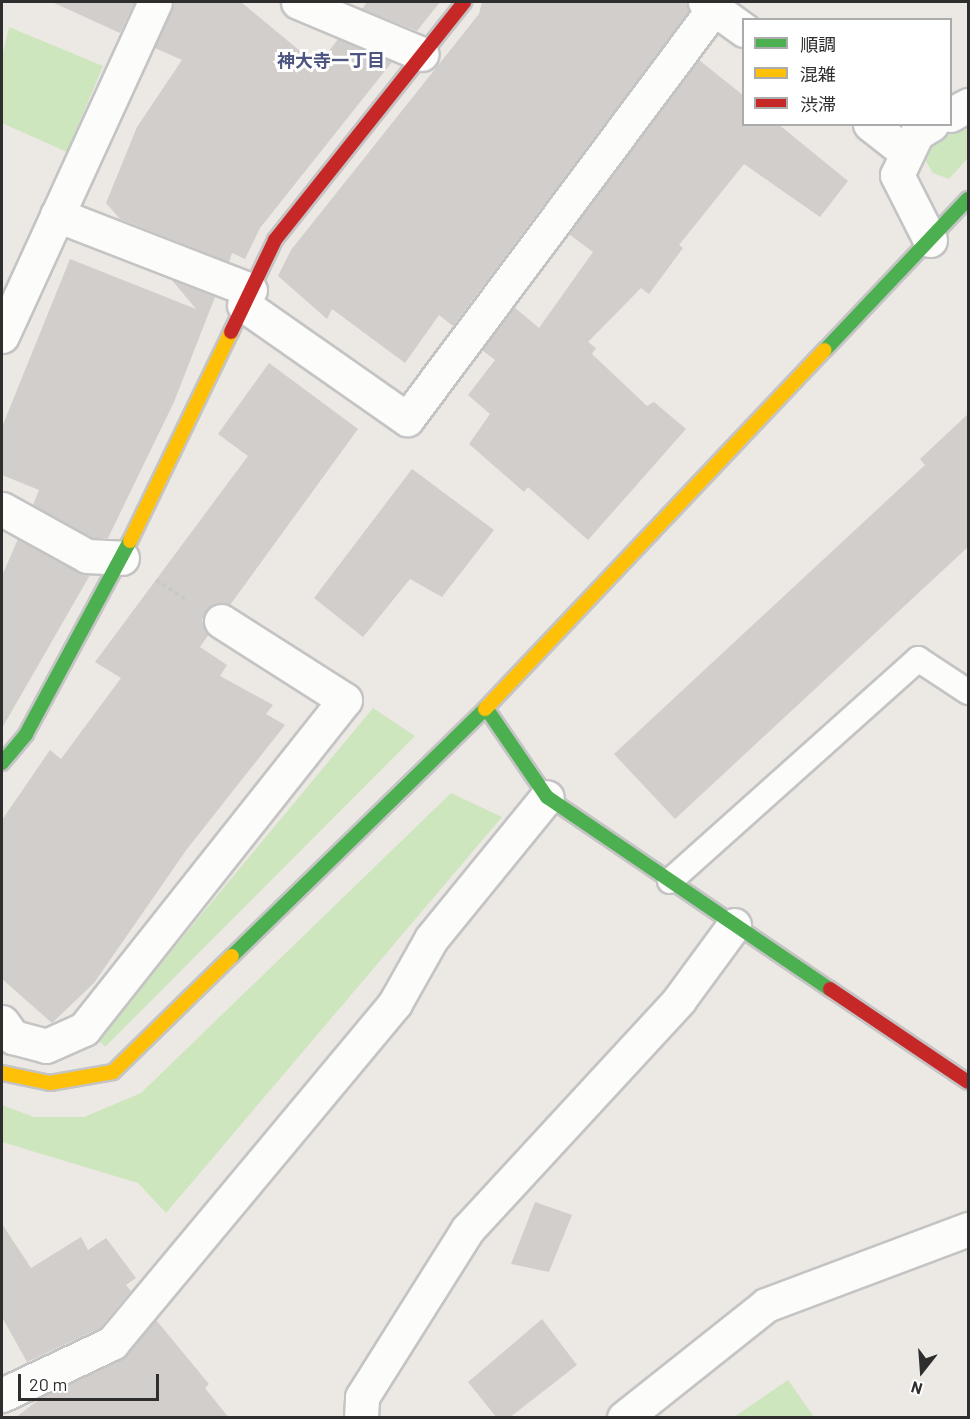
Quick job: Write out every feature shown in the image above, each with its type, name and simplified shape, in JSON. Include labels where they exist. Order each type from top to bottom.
[{"type":"street","points":[[2,336],[155,2]]},
{"type":"street","points":[[298,2],[422,54]]},
{"type":"street","points":[[2,764],[26,734],[122,558],[275,240],[464,2]]},
{"type":"street","points":[[57,214],[247,297],[407,419],[709,5],[742,29]]},
{"type":"street","points":[[952,114],[969,105]]},
{"type":"street","points":[[873,126],[907,153]]},
{"type":"street","points":[[929,126],[917,133],[897,175],[930,240]]},
{"type":"street","points":[[2,1072],[50,1083],[113,1072],[486,708],[969,199]]},
{"type":"street","points":[[2,509],[87,556],[122,558]]},
{"type":"street","points":[[2,1022],[13,1037],[46,1046],[84,1029],[345,700],[221,621]]},
{"type":"street","points":[[486,708],[547,797],[969,1082]]},
{"type":"street","points":[[2,1395],[112,1343],[395,1003],[430,939],[547,797]]},
{"type":"street","points":[[361,1418],[362,1397],[468,1229],[679,1000],[734,925]]},
{"type":"street","points":[[624,1418],[766,1305],[969,1229]]},
{"type":"lane","points":[[670,881],[918,659],[969,692]]},
{"type":"path","points":[[122,558],[221,621]]},
{"type":"green space","points":[[9,27],[103,66],[67,152],[2,123],[2,56]]},
{"type":"green space","points":[[968,117],[968,158],[949,179],[933,173],[924,158],[929,142]]},
{"type":"green space","points":[[373,708],[415,736],[105,1047],[98,1039]]},
{"type":"green space","points":[[451,793],[502,817],[166,1213],[138,1183],[2,1142],[2,1105],[34,1117],[84,1117],[141,1093]]},
{"type":"green space","points":[[788,1380],[814,1417],[734,1417]]},
{"type":"building","points":[[52,2],[135,2],[120,33]]},
{"type":"building","points":[[174,2],[241,2],[318,66],[338,39],[392,62],[260,228],[245,259],[232,253],[229,262],[120,219],[106,203],[137,127],[182,60],[155,48]]},
{"type":"building","points":[[367,2],[440,2],[417,31],[362,9]]},
{"type":"building","points":[[482,2],[686,2],[689,11],[453,326],[439,315],[405,363],[332,309],[327,319],[278,276],[291,250],[479,14]]},
{"type":"building","points":[[699,60],[742,94],[742,126],[780,126],[848,181],[820,217],[744,164],[679,245],[683,248],[649,294],[641,288],[588,342],[596,348],[592,354],[647,406],[654,402],[686,429],[588,540],[528,487],[524,492],[469,444],[490,414],[468,395],[495,360],[482,350],[514,307],[539,328],[593,252],[569,234]]},
{"type":"building","points":[[70,259],[196,309],[171,279],[215,297],[174,402],[108,538],[92,538],[33,505],[39,490],[2,475],[2,427]]},
{"type":"building","points":[[269,363],[358,429],[230,605],[212,605],[202,620],[209,634],[200,647],[227,665],[220,676],[273,705],[266,714],[285,725],[187,849],[94,983],[52,1023],[2,979],[2,820],[50,750],[61,759],[121,678],[95,662],[248,456],[218,434]]},
{"type":"building","points":[[969,413],[969,546],[675,819],[614,754],[925,465],[920,459]]},
{"type":"building","points":[[412,469],[494,530],[442,597],[410,579],[363,637],[314,598]]},
{"type":"building","points":[[18,539],[90,575],[2,728],[2,576]]},
{"type":"building","points":[[535,1202],[572,1215],[549,1272],[511,1264]]},
{"type":"building","points":[[2,1224],[31,1268],[81,1237],[88,1250],[106,1238],[136,1278],[126,1285],[131,1291],[100,1328],[27,1362],[2,1317]]},
{"type":"building","points":[[542,1319],[577,1365],[509,1418],[497,1418],[468,1382]]},
{"type":"building","points":[[156,1320],[209,1384],[205,1388],[229,1418],[15,1418],[45,1395],[120,1360]]},
{"type":"traffic: fast","points":[[825,350],[968,199]]},
{"type":"traffic: fast","points":[[2,763],[26,734],[130,541]]},
{"type":"traffic: fast","points":[[486,708],[547,797],[830,989]]},
{"type":"traffic: fast","points":[[232,956],[485,709]]},
{"type":"traffic: slow","points":[[130,541],[231,332]]},
{"type":"traffic: slow","points":[[485,709],[825,350]]},
{"type":"traffic: slow","points":[[2,1073],[50,1083],[113,1072],[232,956]]},
{"type":"traffic: jam","points":[[231,332],[275,240],[464,2]]},
{"type":"traffic: jam","points":[[830,989],[968,1082]]},
{"type":"district","name":"神大寺一丁目","points":[[331,60]]}]
